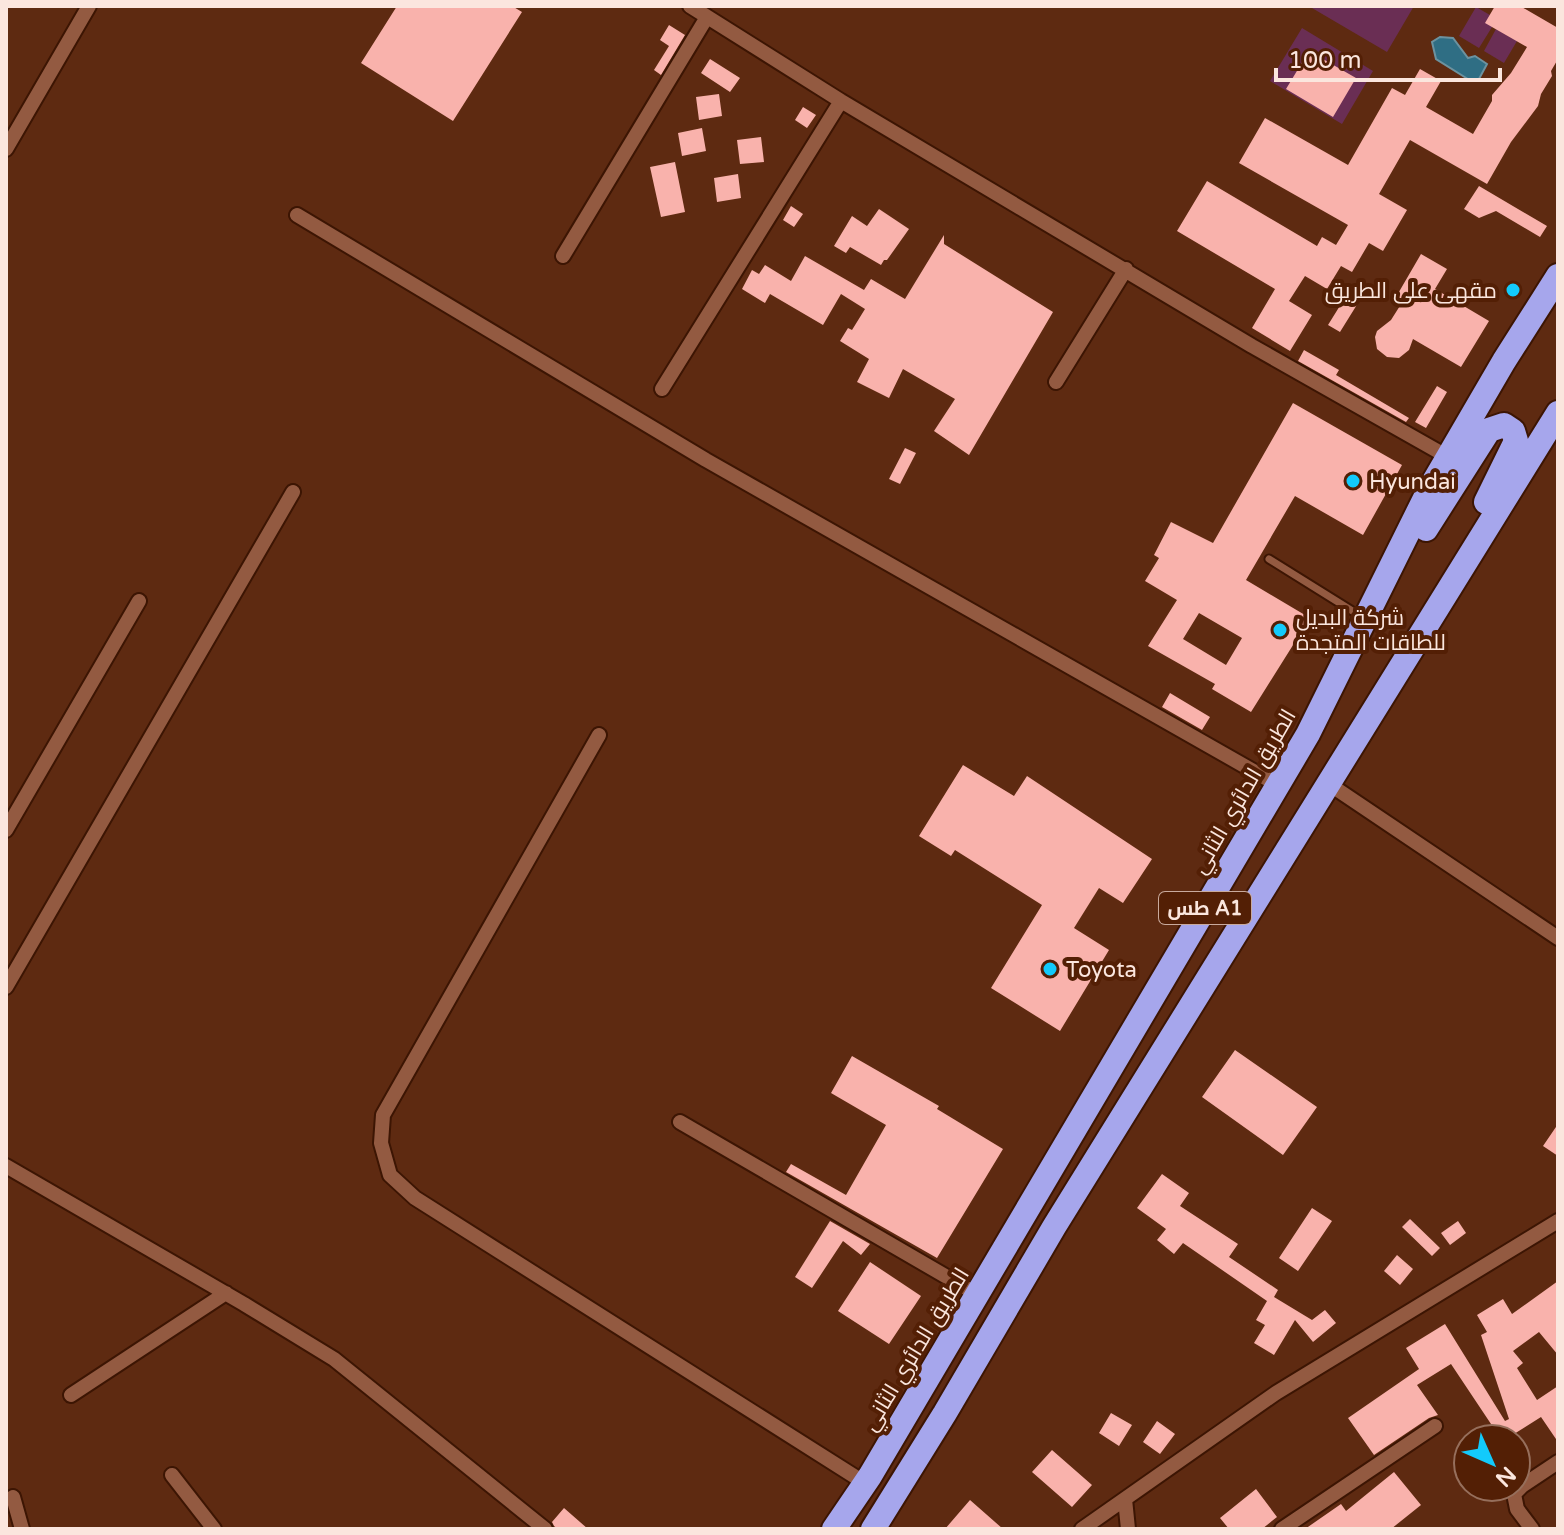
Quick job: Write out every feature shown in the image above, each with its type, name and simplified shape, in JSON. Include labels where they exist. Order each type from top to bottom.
[{"type":"highway","name":"الطريق الدائري الثاني","points":[[834,1529],[978,1295],[1308,734],[1423,501],[1504,361],[1558,276]]},
{"type":"highway","name":"طس A1","points":[[873,1529],[1054,1227],[1558,413]]},
{"type":"highway","points":[[1308,734],[1367,639],[1437,509],[1489,430],[1498,425],[1509,427],[1516,441],[1424,626]]},
{"type":"street","points":[[6,149],[89,6]]},
{"type":"street","points":[[690,6],[841,101],[1252,346],[1448,457]]},
{"type":"street","points":[[563,256],[707,17]]},
{"type":"street","points":[[662,389],[841,101]]},
{"type":"street","points":[[297,215],[706,460],[1278,785]]},
{"type":"street","points":[[1056,382],[1126,269]]},
{"type":"street","points":[[6,987],[293,492]]},
{"type":"street","points":[[6,830],[139,601]]},
{"type":"street","points":[[599,735],[383,1115],[381,1143],[390,1175],[415,1198],[865,1483]]},
{"type":"street","points":[[1329,784],[1558,938]]},
{"type":"street","points":[[680,1122],[978,1295]]},
{"type":"street","points":[[8,1171],[226,1293],[334,1359],[545,1529]]},
{"type":"street","points":[[1082,1529],[1276,1393],[1558,1221]]},
{"type":"street","points":[[71,1395],[226,1293]]},
{"type":"street","points":[[1282,1529],[1435,1426]]},
{"type":"street","points":[[1532,1529],[1517,1509],[1514,1494],[1558,1462]]},
{"type":"street","points":[[172,1475],[214,1529]]},
{"type":"street","points":[[13,1497],[22,1529]]},
{"type":"street","points":[[1125,1499],[1128,1529]]},
{"type":"lane","points":[[1269,559],[1366,619]]},
{"type":"shaded area","points":[[1313,6],[1414,6],[1387,52]]},
{"type":"shaded area","points":[[1476,7],[1497,19],[1479,48],[1459,36]]},
{"type":"shaded area","points":[[1302,28],[1373,71],[1342,124],[1270,81]]},
{"type":"shaded area","points":[[1496,29],[1517,41],[1504,63],[1484,51]]},
{"type":"water","points":[[1440,37],[1453,38],[1468,58],[1475,56],[1487,64],[1479,79],[1471,81],[1436,59],[1432,42]]},
{"type":"building","points":[[397,6],[512,6],[522,12],[453,121],[361,63]]},
{"type":"building","points":[[1495,6],[1520,6],[1558,28],[1558,59],[1538,106],[1511,142],[1487,184],[1410,140],[1379,194],[1407,210],[1383,251],[1369,243],[1352,272],[1341,266],[1327,289],[1305,276],[1289,301],[1312,315],[1290,351],[1252,328],[1275,289],[1177,231],[1207,181],[1317,246],[1322,237],[1336,245],[1348,225],[1239,163],[1265,118],[1348,165],[1392,88],[1405,95],[1420,69],[1441,81],[1426,107],[1473,134],[1492,101],[1492,95],[1527,47],[1485,23]]},
{"type":"building","points":[[669,25],[685,35],[661,75],[654,70],[669,46],[660,40]]},
{"type":"building","points":[[1309,51],[1356,78],[1333,117],[1286,89]]},
{"type":"building","points":[[710,59],[740,78],[730,92],[701,73]]},
{"type":"building","points":[[719,94],[722,116],[699,120],[696,97]]},
{"type":"building","points":[[803,107],[816,115],[807,128],[795,120]]},
{"type":"building","points":[[702,128],[706,151],[682,156],[678,133]]},
{"type":"building","points":[[761,137],[764,162],[740,164],[737,140]]},
{"type":"building","points":[[675,162],[685,212],[661,217],[650,167]]},
{"type":"building","points":[[738,174],[741,198],[717,202],[714,178]]},
{"type":"building","points":[[1479,186],[1547,226],[1540,237],[1496,211],[1479,218],[1464,209]]},
{"type":"building","points":[[791,206],[803,214],[794,227],[783,220]]},
{"type":"building","points":[[879,209],[909,229],[881,265],[850,247],[846,253],[834,246],[852,216],[867,226]]},
{"type":"building","points":[[944,235],[944,244],[1053,312],[969,455],[934,431],[955,399],[903,369],[889,398],[857,382],[869,359],[840,341],[848,328],[852,330],[865,309],[841,294],[823,325],[770,294],[765,303],[742,289],[752,270],[759,274],[765,265],[791,281],[805,256],[864,290],[871,279],[905,299]]},
{"type":"building","points":[[1421,254],[1447,269],[1435,289],[1489,321],[1461,367],[1413,339],[1409,350],[1399,358],[1387,357],[1377,349],[1377,331],[1391,320],[1403,301],[1396,297]]},
{"type":"building","points":[[1346,296],[1358,303],[1340,332],[1328,325]]},
{"type":"building","points":[[1304,350],[1339,370],[1336,375],[1409,418],[1406,422],[1298,361]]},
{"type":"building","points":[[1437,386],[1447,392],[1426,428],[1415,422]]},
{"type":"building","points":[[1293,403],[1402,465],[1363,535],[1295,496],[1246,580],[1310,618],[1251,712],[1212,689],[1215,684],[1148,646],[1177,600],[1145,581],[1159,558],[1154,555],[1171,522],[1213,543]],"holes":[[[1199,613],[1242,638],[1226,665],[1183,639]]]},
{"type":"building","points":[[905,448],[916,453],[900,484],[889,479]]},
{"type":"building","points":[[1170,693],[1210,717],[1202,730],[1162,707]]},
{"type":"building","points":[[963,765],[1014,796],[1027,776],[1152,859],[1123,903],[1099,888],[1074,928],[1109,950],[1060,1031],[991,988],[1042,905],[955,850],[951,856],[919,836]]},
{"type":"building","points":[[1235,1050],[1317,1107],[1283,1155],[1202,1097]]},
{"type":"building","points":[[852,1056],[939,1106],[937,1109],[1003,1149],[937,1258],[786,1172],[791,1164],[846,1195],[886,1125],[831,1093]]},
{"type":"building","points":[[1558,1124],[1558,1156],[1543,1146]]},
{"type":"building","points":[[1162,1174],[1189,1193],[1180,1206],[1238,1244],[1229,1257],[1278,1290],[1274,1297],[1312,1320],[1325,1310],[1336,1323],[1313,1342],[1295,1320],[1274,1355],[1254,1343],[1265,1325],[1256,1320],[1267,1301],[1183,1243],[1174,1254],[1157,1240],[1166,1229],[1137,1208]]},
{"type":"building","points":[[1312,1208],[1332,1221],[1298,1271],[1279,1258]]},
{"type":"building","points":[[1410,1219],[1440,1248],[1432,1256],[1402,1227]]},
{"type":"building","points":[[830,1221],[870,1244],[861,1255],[843,1241],[812,1288],[795,1277]]},
{"type":"building","points":[[1458,1221],[1466,1233],[1450,1245],[1441,1233]]},
{"type":"building","points":[[1397,1255],[1413,1269],[1400,1285],[1384,1271]]},
{"type":"building","points":[[870,1262],[921,1296],[889,1344],[838,1311]]},
{"type":"building","points":[[1558,1281],[1558,1355],[1539,1332],[1513,1351],[1523,1363],[1517,1368],[1537,1400],[1558,1386],[1558,1442],[1541,1417],[1531,1423],[1490,1423],[1451,1364],[1417,1385],[1438,1415],[1374,1455],[1348,1418],[1419,1369],[1406,1348],[1445,1324],[1505,1421],[1509,1419],[1481,1335],[1487,1332],[1477,1315],[1503,1299],[1512,1314]]},
{"type":"building","points":[[1111,1413],[1132,1425],[1119,1446],[1099,1433]]},
{"type":"building","points":[[1157,1421],[1175,1434],[1160,1454],[1143,1442]]},
{"type":"building","points":[[1052,1450],[1092,1485],[1072,1507],[1032,1472]]},
{"type":"building","points":[[1394,1472],[1421,1505],[1391,1529],[1305,1529],[1341,1504],[1346,1511]]},
{"type":"building","points":[[1256,1489],[1277,1517],[1262,1529],[1229,1529],[1220,1518]]},
{"type":"building","points":[[970,1500],[1003,1529],[945,1529]]},
{"type":"building","points":[[564,1508],[588,1529],[558,1529],[554,1526],[552,1522]]},
{"type":"place","name":"مقهى على الطريق","points":[[1513,290]]},
{"type":"place","name":"Hyundai","points":[[1353,481]]},
{"type":"place","name":"شركة البديل للطاقات المتجدة","points":[[1280,630]]},
{"type":"place","name":"Toyota","points":[[1050,969]]}]
